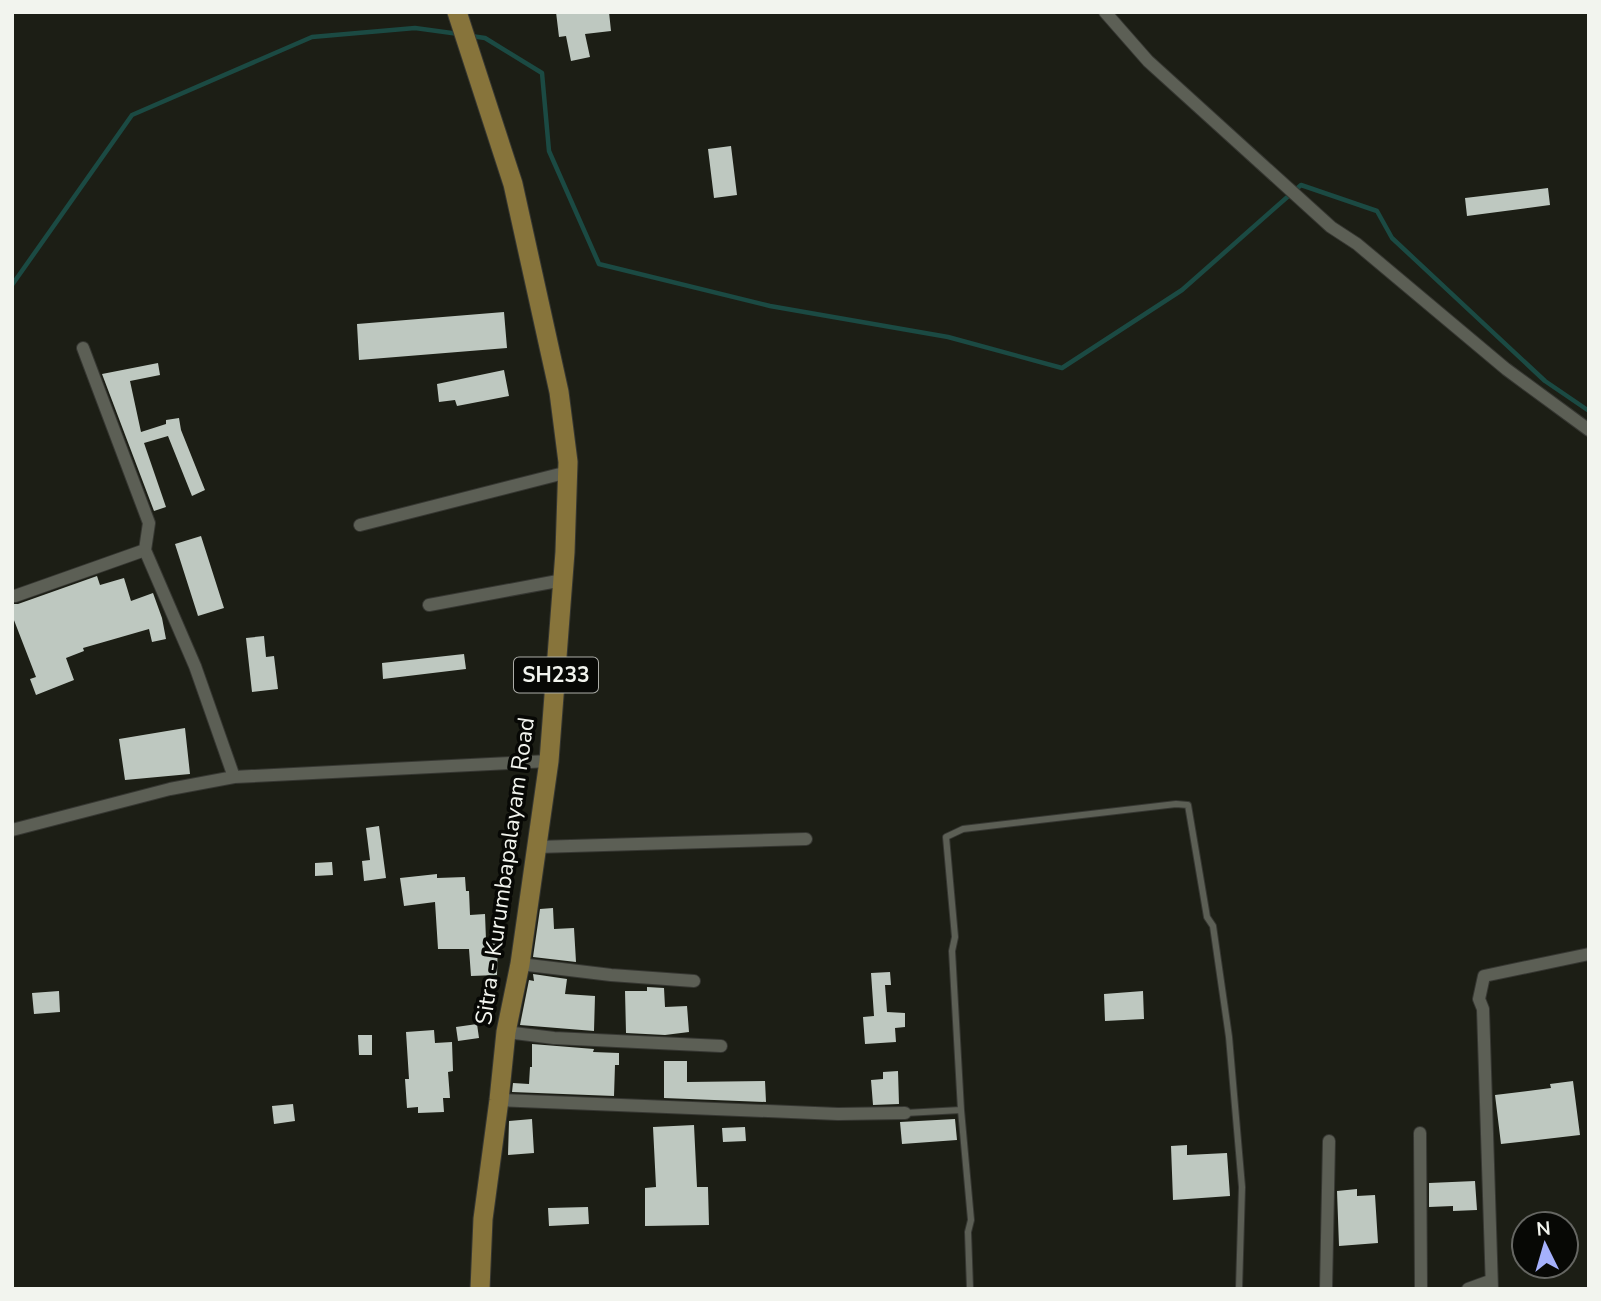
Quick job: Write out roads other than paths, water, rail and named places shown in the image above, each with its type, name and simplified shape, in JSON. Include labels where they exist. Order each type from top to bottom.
[{"type":"main road","name":"Sitra - Kurumbapalayam Road","points":[[457,12],[513,184],[559,391],[568,472],[549,761],[520,964],[506,1032],[483,1219],[480,1289]]},
{"type":"street","points":[[1105,12],[1148,61],[1331,227],[1357,244],[1506,369],[1589,430]]},
{"type":"street","points":[[83,348],[149,523],[145,550],[195,666],[234,777]]},
{"type":"street","points":[[360,526],[568,472]]},
{"type":"street","points":[[15,596],[145,550]]},
{"type":"street","points":[[429,605],[563,580]]},
{"type":"street","points":[[12,830],[170,789],[234,777],[549,761]]},
{"type":"street","points":[[537,847],[806,839]]},
{"type":"street","points":[[1468,1289],[1491,1285],[1483,1009],[1479,999],[1484,976],[1589,954]]},
{"type":"street","points":[[520,964],[694,981]]},
{"type":"street","points":[[506,1032],[554,1038],[721,1046]]},
{"type":"street","points":[[499,1100],[838,1114],[905,1113]]},
{"type":"street","points":[[1420,1133],[1421,1289]]},
{"type":"street","points":[[1326,1289],[1329,1141]]},
{"type":"lane","points":[[970,1289],[968,1232],[971,1220],[961,1110],[953,951],[955,937],[946,837],[963,829],[1176,804],[1188,806],[1207,917],[1213,926],[1229,1037],[1242,1187],[1239,1289]]},
{"type":"lane","points":[[905,1113],[961,1110]]},
{"type":"waterway","points":[[12,285],[132,115],[312,37],[415,28],[459,34]]},
{"type":"waterway","points":[[471,36],[485,38],[542,73],[549,151],[599,264],[770,306],[948,337],[1062,368],[1182,290],[1301,185],[1377,211],[1392,238],[1545,381],[1589,411]]}]
